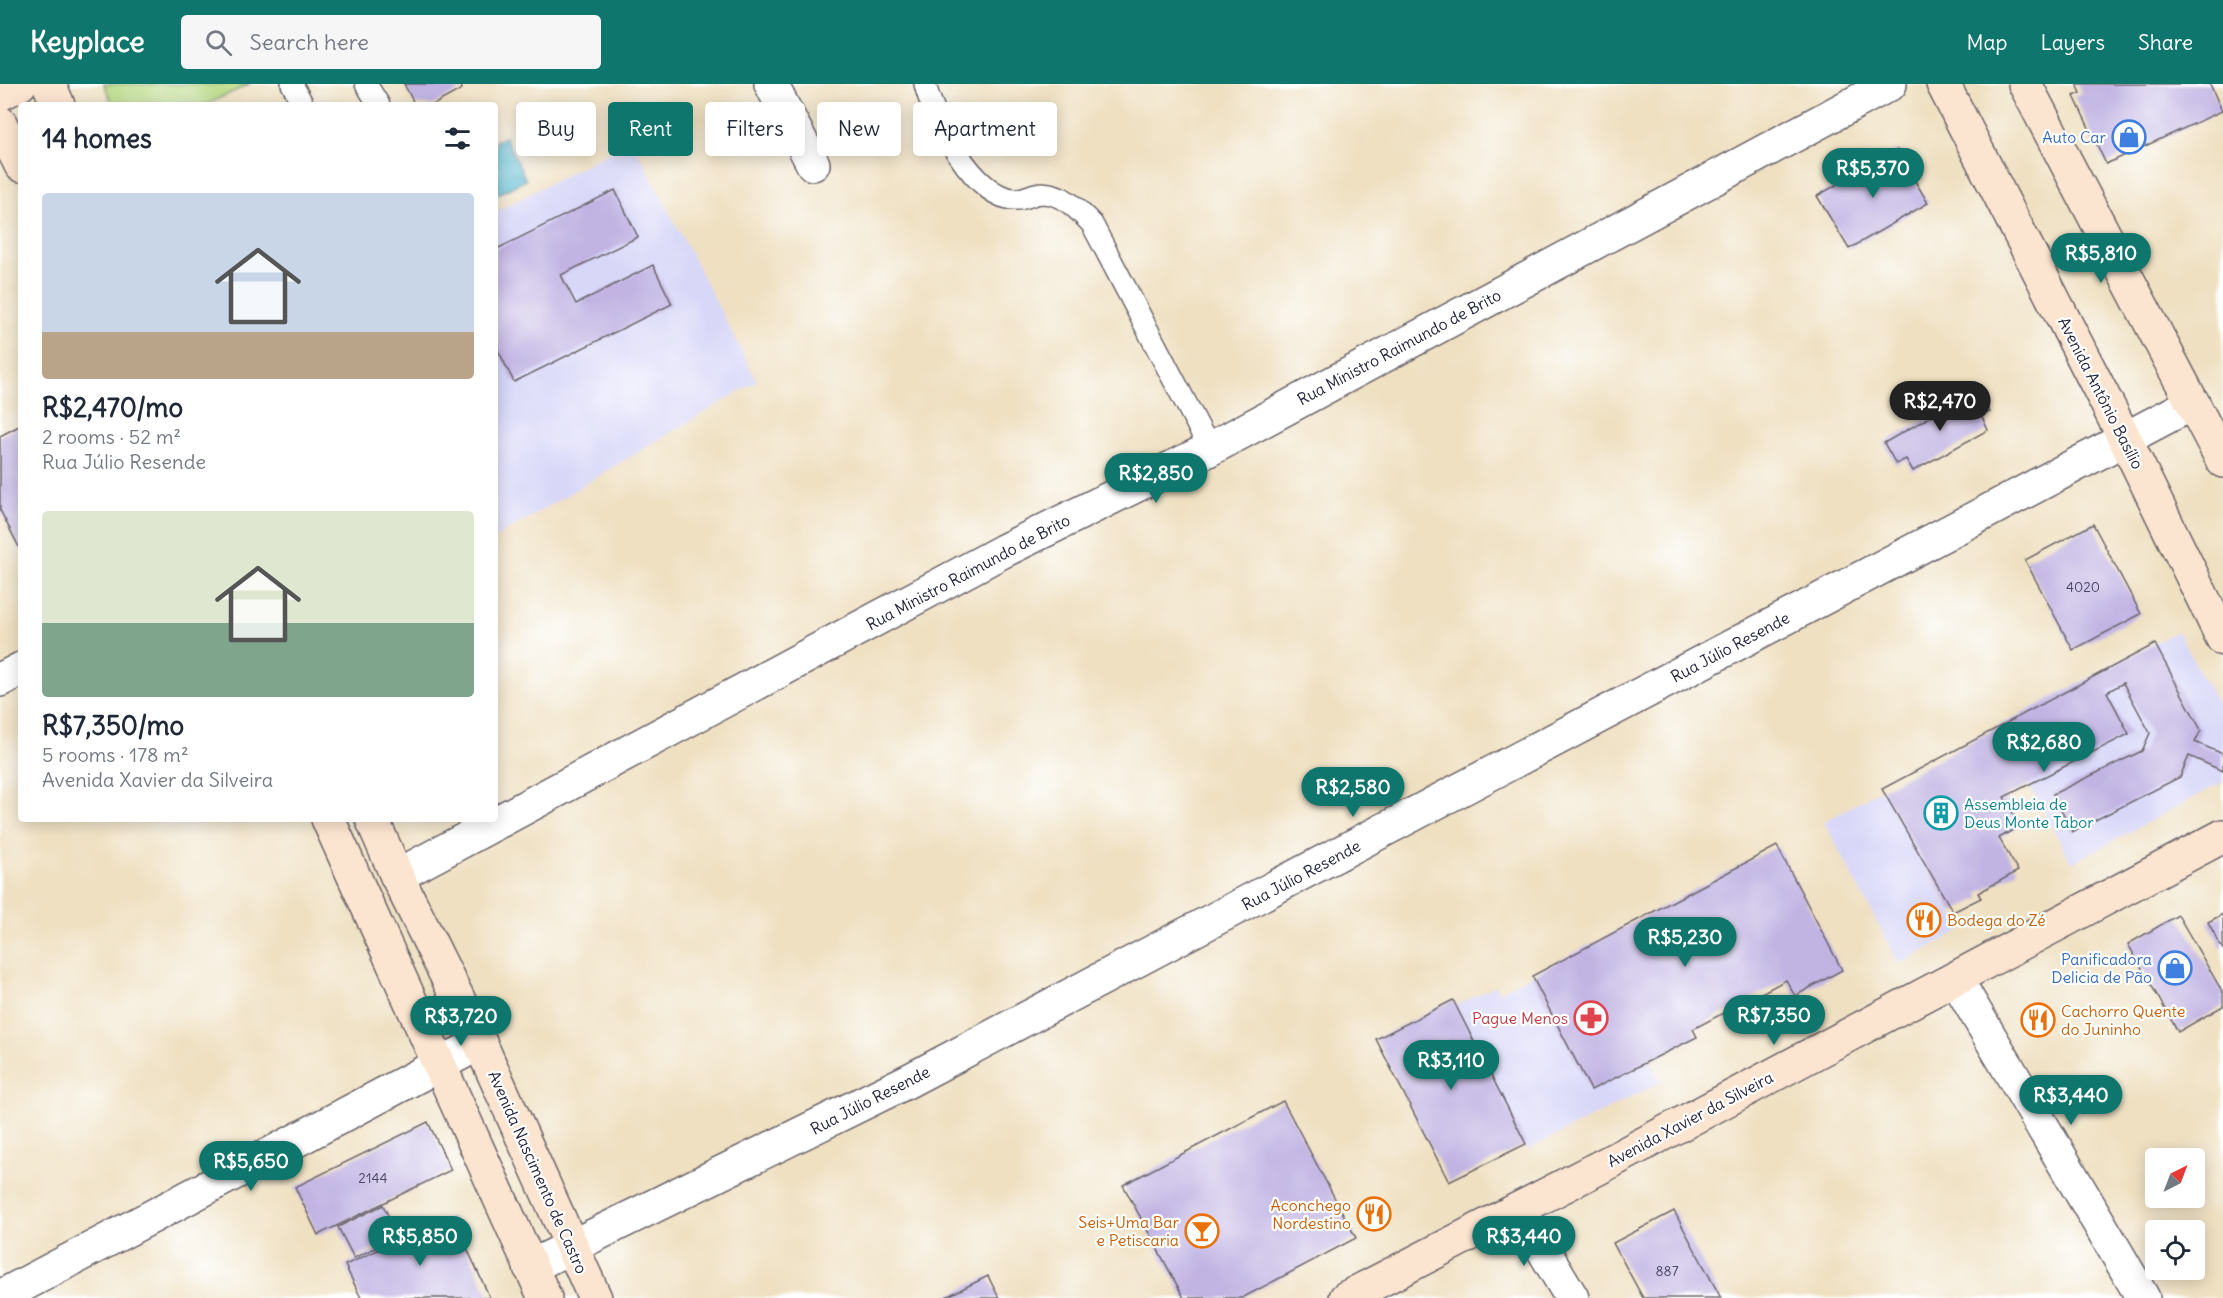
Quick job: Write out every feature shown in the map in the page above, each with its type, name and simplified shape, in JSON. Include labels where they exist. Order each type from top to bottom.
[{"type":"main road","points":[[0,94],[20,84]]},
{"type":"main road","points":[[49,84],[57,102]]},
{"type":"main road","name":"Avenida Antônio Basílio","points":[[1943,84],[2125,439],[2223,639]]},
{"type":"main road","points":[[2025,84],[2223,461]]},
{"type":"main road","points":[[0,123],[18,159]]},
{"type":"main road","points":[[329,822],[545,1298]]},
{"type":"main road","name":"Avenida Nascimento de Castro","points":[[373,822],[397,876],[480,1043],[595,1298]]},
{"type":"main road","name":"Avenida Xavier da Silveira","points":[[1356,1296],[2223,836]]},
{"type":"street","points":[[771,84],[813,164]]},
{"type":"street","name":"Rua Ministro Raimundo de Brito","points":[[498,822],[1003,551],[1210,449],[1890,84]]},
{"type":"street","name":"Rua Júlio Resende","points":[[530,1267],[908,1082],[2193,404]]},
{"type":"street","points":[[0,680],[18,671]]},
{"type":"street","name":"Rua Ministro Raimundo de Brito","points":[[397,876],[498,822]]},
{"type":"street","points":[[1956,979],[2143,1298]]},
{"type":"street","points":[[0,1297],[480,1043]]},
{"type":"street","points":[[1519,1209],[1572,1298]]},
{"type":"lane","points":[[292,84],[301,102]]},
{"type":"lane","points":[[366,84],[377,102]]},
{"type":"lane","points":[[925,84],[930,105],[972,173],[994,194],[1016,200],[1041,193],[1069,200],[1092,224],[1210,449]]},
{"type":"shaded area","points":[[608,153],[608,156],[640,156],[757,381],[498,536],[498,210]]},
{"type":"shaded area","points":[[2177,631],[2223,713],[2223,782],[2072,863],[1997,727]]},
{"type":"shaded area","points":[[1882,789],[1962,930],[1899,964],[1824,822]]},
{"type":"shaded area","points":[[1589,945],[1661,1082],[1527,1150],[1454,1007],[1495,986],[1499,992]]},
{"type":"green space","points":[[104,84],[250,84],[211,102],[112,102]]},
{"type":"water","points":[[505,137],[526,180],[498,194],[498,140]]},
{"type":"building","points":[[404,84],[460,84],[462,89],[438,102],[413,102]]},
{"type":"building","name":"Auto Car","points":[[2077,84],[2210,84],[2222,111],[2106,164],[2074,96],[2081,93]]},
{"type":"building","points":[[1897,150],[1928,203],[1849,249],[1817,196]]},
{"type":"building","points":[[615,190],[638,237],[561,275],[576,304],[653,265],[672,304],[514,382],[498,350],[498,248]]},
{"type":"building","points":[[1977,390],[1990,412],[1982,417],[1988,430],[1913,471],[1906,459],[1896,464],[1884,443]]},
{"type":"building","points":[[18,427],[18,545],[0,510],[0,436]]},
{"type":"building","points":[[2093,524],[2141,614],[2073,650],[2025,560]]},
{"type":"building","points":[[2155,644],[2201,730],[2195,742],[2223,754],[2223,771],[2189,756],[2180,777],[2072,832],[2053,794],[2142,751],[2150,733],[2123,683],[2107,692],[2129,734],[2004,797],[2020,826],[1999,838],[2018,871],[1978,893],[1981,898],[1953,912],[1882,789]]},
{"type":"building","points":[[1777,846],[1842,970],[1795,996],[1786,980],[1693,1029],[1697,1037],[1591,1090],[1532,976]]},
{"type":"building","points":[[2223,914],[2223,950],[2208,922]]},
{"type":"building","name":"Panificadora Delicia de Pão","points":[[2178,915],[2223,993],[2223,1006],[2178,1032],[2128,944]]},
{"type":"building","points":[[1453,1000],[1526,1144],[1449,1182],[1376,1039]]},
{"type":"building","points":[[1283,1101],[1356,1238],[1242,1298],[1184,1298],[1123,1185]]},
{"type":"building","points":[[428,1122],[451,1170],[318,1235],[295,1187]]},
{"type":"building","points":[[383,1205],[399,1237],[354,1258],[338,1227]]},
{"type":"building","points":[[1674,1211],[1721,1298],[1643,1298],[1613,1243]]},
{"type":"building","points":[[452,1216],[490,1298],[361,1298],[345,1265]]},
{"type":"building","points":[[988,1276],[999,1298],[944,1298]]},
{"type":"place","name":"Auto Car","points":[[2129,137]]},
{"type":"place","name":"Assembleia de Deus Monte Tabor","points":[[1941,813]]},
{"type":"place","name":"Bodega do Zé","points":[[1924,920]]},
{"type":"place","name":"Panificadora Delicia de Pão","points":[[2175,968]]},
{"type":"place","name":"Pague Menos","points":[[1591,1018]]},
{"type":"place","name":"Cachorro Quente do Juninho","points":[[2038,1020]]},
{"type":"place","name":"Aconchego Nordestino","points":[[1374,1214]]},
{"type":"place","name":"Seis+Uma Bar e Petiscaria","points":[[1202,1231]]}]
